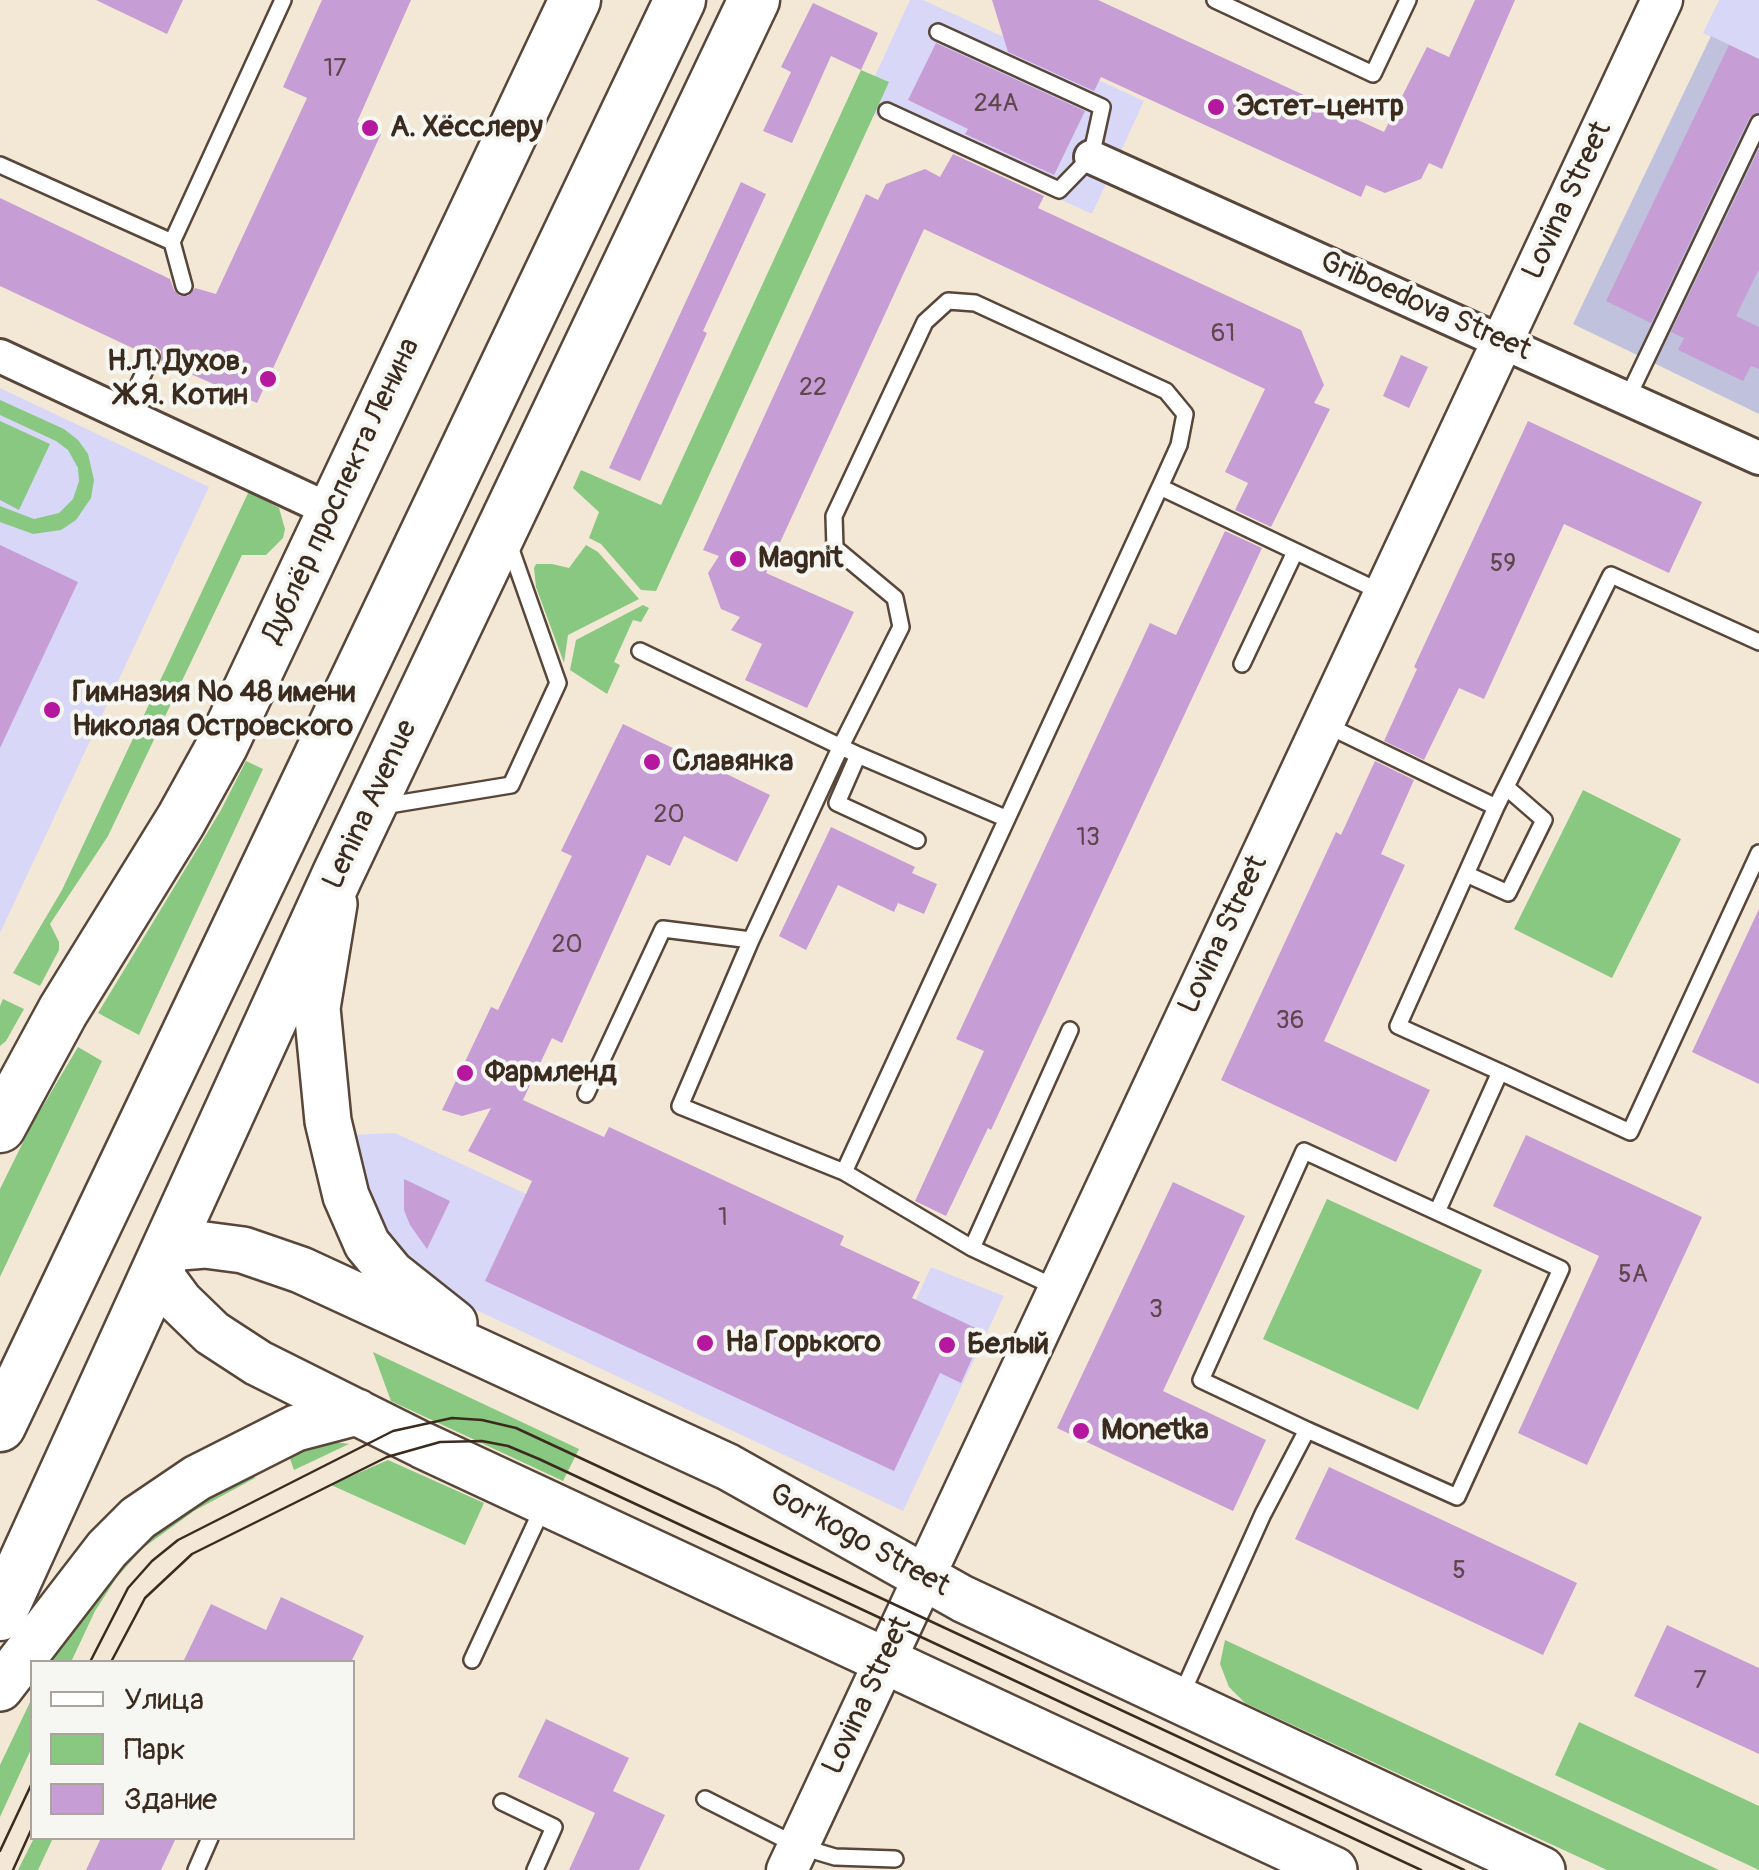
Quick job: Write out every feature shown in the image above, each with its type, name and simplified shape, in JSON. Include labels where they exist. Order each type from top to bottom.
[{"type":"main road","name":"Дублёр проспекта Ленина","points":[[0,1126],[63,1012],[222,746],[575,0]]},
{"type":"main road","points":[[0,1426],[680,0]]},
{"type":"main road","name":"Lenina Avenue","points":[[0,1615],[157,1257],[754,0]]},
{"type":"main road","points":[[338,874],[317,1008],[328,1120],[346,1196],[367,1244],[391,1274],[515,1370]]},
{"type":"main road","points":[[157,1092],[136,1184],[138,1218],[180,1302],[212,1333],[258,1363],[356,1412],[1334,1870]]},
{"type":"main road","name":"Gor'kogo Street","points":[[157,1257],[205,1246],[244,1250],[301,1270],[728,1468],[924,1578],[1179,1702],[1542,1870]]},
{"type":"main road","points":[[52,1315],[90,1275],[121,1258],[157,1257]]},
{"type":"main road","points":[[0,1688],[107,1550],[138,1518],[210,1471],[296,1428],[356,1412]]},
{"type":"street","name":"Lovina Street","points":[[793,1858],[1503,341],[1654,2]]},
{"type":"street","name":"Griboedova Street","points":[[1091,157],[1759,458]]},
{"type":"street","points":[[0,356],[332,511]]},
{"type":"lane","points":[[184,286],[172,242],[282,0]]},
{"type":"lane","points":[[1215,0],[1372,74],[1408,0]]},
{"type":"lane","points":[[886,110],[1059,190],[1091,157],[1102,107],[938,32]]},
{"type":"lane","points":[[1628,397],[1759,123]]},
{"type":"lane","points":[[0,165],[172,242]]},
{"type":"lane","points":[[844,1172],[1179,445],[1185,414],[1166,391],[976,303],[948,300],[925,322],[834,516],[836,548],[895,598],[901,627],[752,940],[680,1106],[844,1172],[972,1248],[1059,1289]]},
{"type":"lane","points":[[124,416],[151,357]]},
{"type":"lane","points":[[1160,487],[1383,594]]},
{"type":"lane","points":[[369,808],[510,786],[558,683],[503,528]]},
{"type":"lane","points":[[1242,664],[1295,552]]},
{"type":"lane","points":[[1759,642],[1611,575],[1496,806],[1398,1026],[1630,1132],[1759,853]]},
{"type":"lane","points":[[640,651],[1005,818]]},
{"type":"lane","points":[[1323,723],[1496,806]]},
{"type":"lane","points":[[858,754],[837,803],[918,840]]},
{"type":"lane","points":[[1466,874],[1508,893],[1544,820],[1506,787]]},
{"type":"lane","points":[[586,1094],[663,929],[752,940]]},
{"type":"lane","points":[[972,1248],[1070,1030]]},
{"type":"lane","points":[[1438,1212],[1500,1072]]},
{"type":"lane","points":[[1304,1151],[1438,1212],[1561,1269],[1457,1496],[1201,1380],[1304,1151]]},
{"type":"lane","points":[[1179,1702],[1262,1514],[1307,1430]]},
{"type":"lane","points":[[472,1660],[546,1502]]},
{"type":"lane","points":[[705,1799],[793,1858],[894,1859]]},
{"type":"lane","points":[[502,1802],[554,1828],[535,1870]]},
{"type":"lane","points":[[196,1870],[209,1840]]},
{"type":"shaded area","points":[[910,0],[923,0],[1144,101],[1092,214],[860,108]]},
{"type":"shaded area","points":[[1719,0],[1759,0],[1759,59],[1703,33]]},
{"type":"shaded area","points":[[1711,36],[1759,59],[1759,414],[1573,324]]},
{"type":"shaded area","name":"Гимназия № 48 имени Николая Островского","points":[[0,388],[209,487],[0,933]]},
{"type":"shaded area","points":[[395,1133],[887,1362],[931,1267],[1004,1296],[903,1511],[472,1308],[439,1287],[380,1228],[349,1135]]},
{"type":"green space","points":[[861,70],[889,82],[656,591],[641,590],[601,544],[589,538],[599,512],[573,488],[581,470],[661,505]]},
{"type":"green space","points":[[0,400],[64,429],[88,454],[94,480],[91,498],[76,520],[61,530],[33,534],[0,522],[0,506],[34,519],[59,513],[73,499],[79,481],[78,468],[68,450],[0,415]]},
{"type":"green space","points":[[0,421],[50,444],[19,510],[0,500]]},
{"type":"green space","points":[[249,491],[279,508],[285,529],[283,538],[266,555],[242,555],[108,836],[50,924],[59,950],[40,986],[13,973],[62,890]]},
{"type":"green space","points":[[586,545],[598,552],[639,599],[568,635],[564,663],[536,587],[534,568],[536,564],[552,564],[569,568]]},
{"type":"green space","points":[[643,605],[649,608],[641,622],[633,620],[614,662],[620,665],[607,694],[570,670],[576,640]]},
{"type":"green space","points":[[246,761],[263,769],[139,1035],[98,1013],[221,810]]},
{"type":"green space","points":[[1583,790],[1681,839],[1612,978],[1514,929]]},
{"type":"green space","points":[[3,999],[24,1009],[0,1046],[0,1006]]},
{"type":"green space","points":[[78,1047],[102,1061],[0,1277],[0,1189],[31,1126]]},
{"type":"green space","points":[[1327,1199],[1482,1270],[1418,1410],[1263,1339]]},
{"type":"green space","points":[[373,1352],[579,1449],[563,1481],[391,1401]]},
{"type":"green space","points":[[321,1440],[349,1444],[294,1470],[288,1453]]},
{"type":"green space","points":[[388,1460],[484,1503],[465,1545],[331,1485]]},
{"type":"green space","points":[[249,1463],[255,1478],[194,1511],[143,1548],[117,1577],[95,1611],[72,1660],[51,1660],[103,1567]]},
{"type":"green space","points":[[1225,1640],[1719,1870],[1607,1870],[1245,1703],[1229,1687],[1220,1664]]},
{"type":"green space","points":[[30,1702],[30,1751],[0,1817],[0,1765]]},
{"type":"green space","points":[[1579,1722],[1759,1806],[1759,1870],[1555,1775]]},
{"type":"green space","points":[[33,1840],[52,1840],[38,1870],[18,1870]]},
{"type":"building","points":[[96,0],[183,0],[167,34]]},
{"type":"building","points":[[322,0],[411,0],[357,122],[381,134],[257,403],[161,361],[161,351],[155,346],[145,347],[141,352],[0,286],[0,198],[170,279],[180,296],[188,296],[195,288],[216,294],[307,98],[283,87]]},
{"type":"building","points":[[992,0],[1098,0],[1384,132],[1427,47],[1449,57],[1475,0],[1515,0],[1442,169],[1429,163],[1421,179],[1385,193],[1366,185],[1361,197],[1101,77],[1094,91],[1008,52]]},
{"type":"building","points":[[813,3],[878,33],[861,70],[831,56],[792,143],[763,131],[791,72],[781,67]]},
{"type":"building","points":[[936,43],[1085,111],[1054,175],[965,134],[968,129],[908,100]]},
{"type":"building","points":[[1729,45],[1759,59],[1759,112],[1749,118],[1651,323],[1606,301]]},
{"type":"building","points":[[1759,149],[1759,269],[1736,316],[1759,327],[1759,369],[1751,366],[1743,381],[1678,350],[1684,338],[1671,332]]},
{"type":"building","points":[[953,154],[1044,196],[1038,208],[1301,330],[1324,385],[1314,403],[1330,409],[1271,527],[1235,510],[1248,483],[1225,472],[1265,389],[924,229],[766,573],[854,612],[807,708],[745,680],[762,644],[731,630],[740,617],[721,609],[708,573],[719,556],[703,550],[866,194],[878,200],[886,184],[925,169],[940,177]]},
{"type":"building","points":[[741,182],[766,194],[640,481],[609,468]]},
{"type":"building","points":[[1401,355],[1428,367],[1409,408],[1383,396]]},
{"type":"building","points":[[1528,421],[1702,502],[1669,573],[1564,524],[1484,699],[1459,688],[1424,760],[1384,741],[1417,669],[1414,667]]},
{"type":"building","points":[[1225,531],[1262,548],[991,1130],[988,1128],[946,1216],[915,1201],[984,1051],[956,1039],[1150,623],[1176,635]]},
{"type":"building","points":[[0,545],[78,582],[0,748]]},
{"type":"building","points":[[623,724],[770,795],[737,862],[684,836],[670,866],[647,855],[562,1043],[552,1038],[523,1100],[604,1137],[609,1127],[844,1236],[840,1245],[920,1282],[912,1298],[984,1332],[961,1383],[940,1373],[894,1471],[485,1281],[532,1181],[468,1151],[491,1108],[462,1116],[442,1110],[491,1007],[498,1010],[572,856],[561,851]]},
{"type":"building","points":[[1375,761],[1414,780],[1381,854],[1405,865],[1324,1041],[1430,1090],[1396,1162],[1221,1080],[1336,832],[1341,835]]},
{"type":"building","points":[[831,827],[915,867],[912,873],[937,884],[924,914],[898,903],[894,912],[838,885],[806,950],[779,936]]},
{"type":"building","points":[[1759,909],[1759,1084],[1692,1052]]},
{"type":"building","points":[[1526,1135],[1702,1217],[1587,1465],[1518,1433],[1599,1256],[1493,1206]]},
{"type":"building","points":[[404,1179],[450,1201],[427,1249],[404,1210]]},
{"type":"building","points":[[1173,1182],[1245,1216],[1163,1391],[1266,1440],[1233,1511],[1057,1428]]},
{"type":"building","points":[[1329,1467],[1577,1583],[1543,1655],[1295,1539]]},
{"type":"building","points":[[281,1597],[364,1636],[352,1660],[184,1660],[211,1604],[266,1630]]},
{"type":"building","points":[[1667,1625],[1759,1668],[1759,1754],[1634,1696]]},
{"type":"building","points":[[546,1719],[629,1758],[613,1791],[665,1815],[639,1870],[569,1870],[595,1813],[518,1777]]},
{"type":"building","points":[[100,1840],[175,1840],[161,1870],[86,1870]]},
{"type":"tram line","points":[[91,1660],[128,1588],[178,1540],[393,1431],[452,1418],[482,1420],[516,1428],[1464,1870]]},
{"type":"tram line","points":[[112,1660],[145,1598],[192,1554],[387,1457],[440,1442],[482,1441],[508,1446],[539,1459],[1421,1870]]},
{"type":"tram line","points":[[0,1851],[30,1787]]},
{"type":"tram line","points":[[13,1870],[30,1832]]},
{"type":"place","name":"Эстет-центр","points":[[1216,107]]},
{"type":"place","name":"А. Хёсслеру","points":[[370,128]]},
{"type":"place","name":"Н.Л. Духов, Ж.Я. Котин","points":[[268,379]]},
{"type":"place","name":"Magnit","points":[[738,559]]},
{"type":"place","name":"Гимназия № 48 имени Николая Островского","points":[[52,710]]},
{"type":"place","name":"Славянка","points":[[652,762]]},
{"type":"place","name":"Фармленд","points":[[465,1073]]},
{"type":"place","name":"На Горького","points":[[705,1343]]},
{"type":"place","name":"Белый","points":[[947,1345]]},
{"type":"place","name":"Monetka","points":[[1081,1431]]}]
